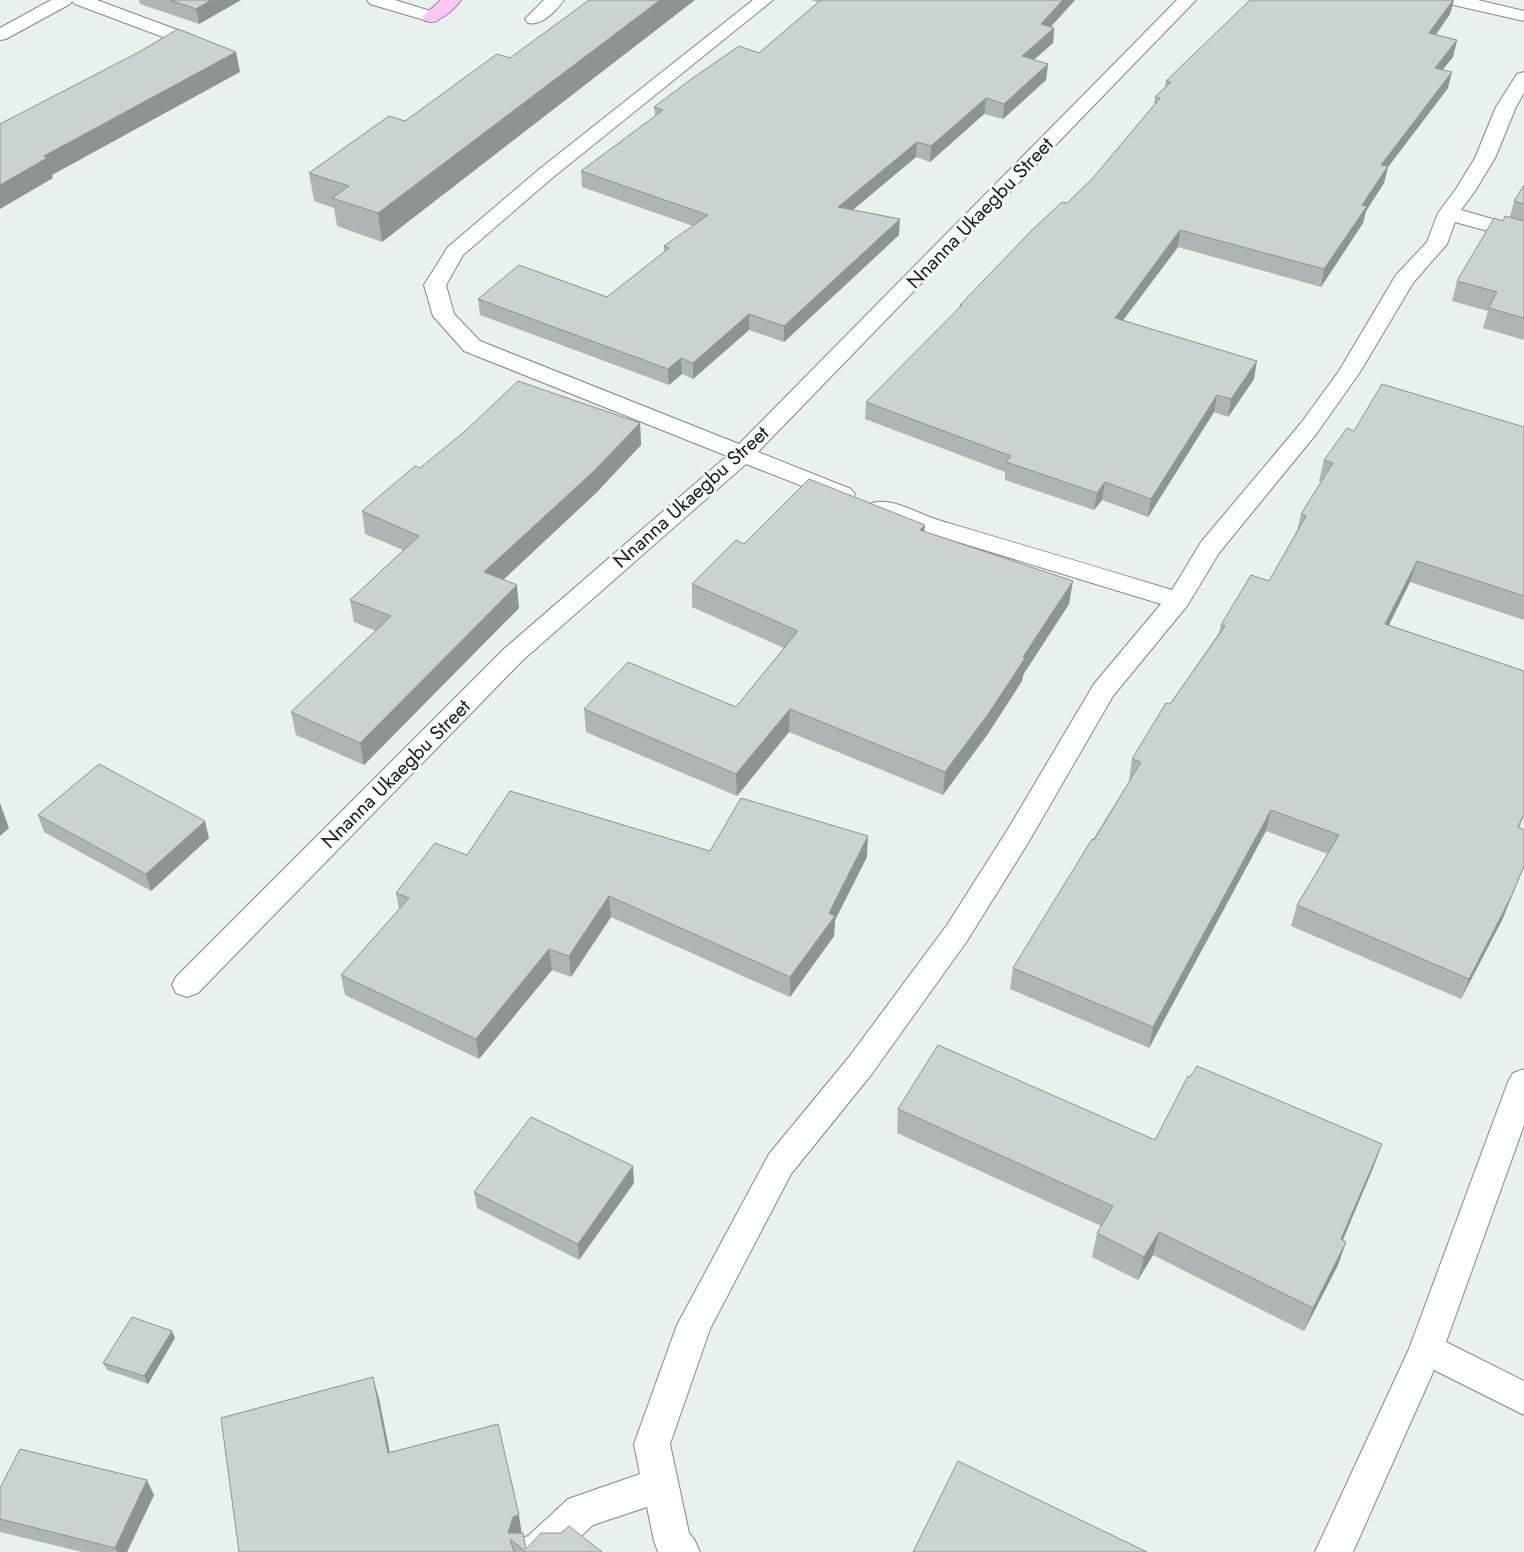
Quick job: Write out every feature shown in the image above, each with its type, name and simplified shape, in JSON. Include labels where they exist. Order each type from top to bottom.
[{"type":"main road","points":[[431,17],[452,0]]},
{"type":"street","points":[[0,35],[64,0]]},
{"type":"street","points":[[81,0],[185,39]]},
{"type":"street","points":[[376,0],[431,17]]},
{"type":"street","points":[[534,19],[555,0]]},
{"type":"street","points":[[764,0],[544,175],[455,251],[435,285],[444,316],[472,346],[742,455],[921,523],[1178,600]]},
{"type":"street","name":"Nnanna Ukaegbu Street","points":[[187,985],[514,654],[742,455],[1187,0]]},
{"type":"street","points":[[1456,0],[1524,16]]},
{"type":"street","points":[[681,1552],[672,1541],[652,1444],[694,1325],[780,1164],[860,1066],[957,934],[1018,836],[1103,690],[1178,600],[1210,548],[1309,428],[1349,372],[1404,280],[1437,244],[1448,213],[1465,191],[1485,158],[1506,107],[1524,78]]},
{"type":"street","points":[[1448,213],[1524,235]]},
{"type":"street","points":[[1334,1552],[1426,1349],[1524,1082]]},
{"type":"street","points":[[1426,1349],[1524,1399]]},
{"type":"street","points":[[532,1552],[539,1550],[581,1511],[660,1485]]},
{"type":"building","points":[[170,0],[211,0],[196,9]]},
{"type":"building","points":[[589,0],[660,0],[378,213],[332,198],[349,186],[309,173],[389,116],[405,121],[497,54],[510,58]]},
{"type":"building","points":[[821,0],[1063,0],[1041,24],[1054,28],[1022,56],[1048,64],[1004,104],[986,98],[931,146],[917,142],[838,207],[900,219],[784,326],[749,314],[693,363],[681,358],[668,369],[478,299],[519,265],[607,297],[669,248],[664,246],[708,215],[581,171],[663,110],[654,107],[690,80],[739,46],[759,53]]},
{"type":"building","points":[[1250,0],[1453,0],[1429,33],[1457,40],[1435,68],[1452,72],[1381,165],[1388,166],[1362,205],[1367,206],[1324,269],[1180,230],[1115,318],[1257,361],[1231,399],[1217,395],[1151,499],[1105,482],[1097,493],[1006,462],[1011,456],[866,402],[962,305],[960,305],[1032,230],[1062,202],[1067,203],[1092,179],[1160,98],[1155,97],[1171,82],[1166,81]]},
{"type":"building","points":[[178,29],[236,52],[44,156],[47,158],[0,185],[0,124],[139,52]]},
{"type":"building","points":[[1524,185],[1524,204],[1514,201]]},
{"type":"building","points":[[1505,216],[1524,221],[1524,318],[1489,308],[1497,292],[1457,281],[1494,218],[1503,221]]},
{"type":"building","points":[[518,381],[640,423],[594,471],[484,572],[517,585],[360,743],[291,712],[391,616],[350,600],[419,536],[362,511],[415,466],[420,468],[464,432]]},
{"type":"building","points":[[1382,384],[1524,427],[1524,596],[1417,561],[1385,624],[1524,671],[1524,814],[1518,827],[1524,830],[1524,866],[1511,897],[1469,979],[1297,905],[1339,835],[1271,810],[1153,1027],[1013,968],[1141,762],[1132,759],[1166,703],[1170,704],[1225,626],[1221,625],[1251,575],[1269,581],[1306,516],[1301,514],[1333,463],[1324,460],[1347,428],[1354,431]]},
{"type":"building","points":[[809,479],[925,525],[920,530],[1073,581],[989,713],[945,772],[790,709],[736,774],[584,709],[628,662],[736,707],[798,631],[692,584],[736,540],[744,544]]},
{"type":"building","points":[[99,764],[205,821],[146,874],[38,815]]},
{"type":"building","points":[[510,791],[710,851],[741,798],[868,836],[829,913],[835,916],[790,977],[609,896],[569,956],[549,949],[476,1039],[341,975],[409,898],[396,893],[435,843],[467,855]]},
{"type":"building","points":[[938,1045],[1155,1140],[1188,1076],[1190,1077],[1197,1066],[1382,1144],[1341,1239],[1346,1242],[1313,1308],[1159,1232],[1144,1257],[1097,1233],[1113,1206],[898,1109]]},
{"type":"building","points":[[531,1117],[633,1166],[578,1244],[474,1192]]},
{"type":"building","points":[[132,1317],[172,1331],[144,1376],[103,1363]]},
{"type":"building","points":[[373,1377],[388,1453],[498,1424],[519,1515],[513,1517],[508,1533],[523,1533],[526,1549],[541,1533],[561,1533],[569,1526],[602,1552],[526,1552],[510,1539],[514,1552],[239,1552],[221,1418]]},
{"type":"building","points":[[20,1449],[147,1480],[115,1548],[0,1519],[0,1488]]},
{"type":"building","points":[[958,1461],[1147,1552],[913,1552]]}]
